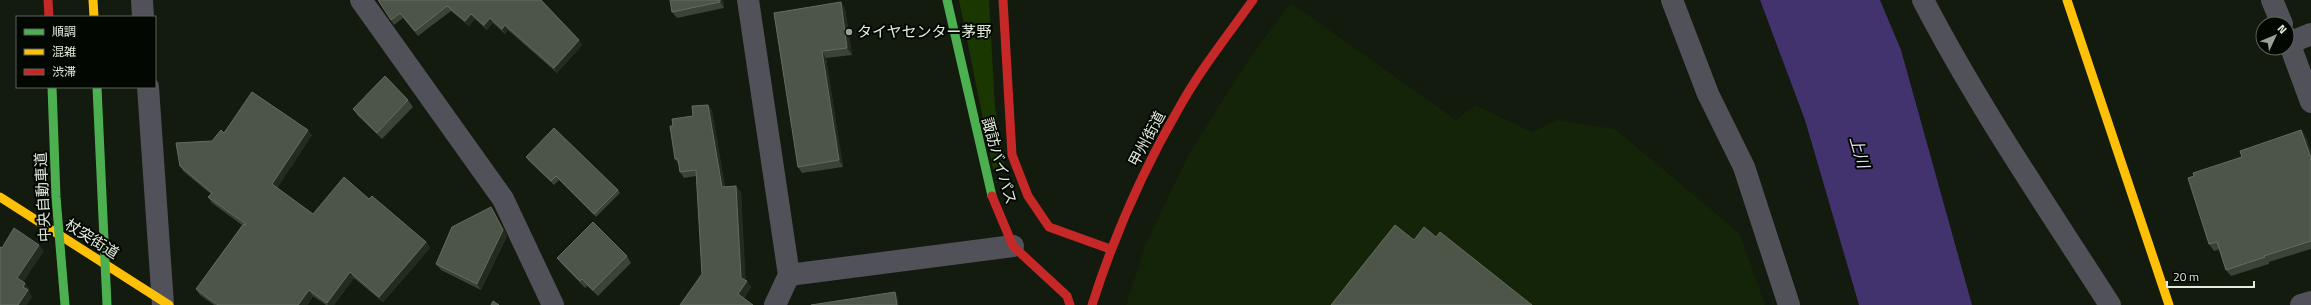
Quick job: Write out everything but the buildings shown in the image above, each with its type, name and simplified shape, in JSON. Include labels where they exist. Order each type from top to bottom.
[{"type":"main road","points":[[48,0],[49,16]]},
{"type":"main road","points":[[93,0],[94,16]]},
{"type":"main road","name":"諏訪バイパス","points":[[947,0],[991,193],[1013,246],[1067,296],[1070,305]]},
{"type":"main road","name":"諏訪バイパス","points":[[1003,0],[1012,155],[1028,196],[1049,227],[1110,249]]},
{"type":"main road","name":"甲州街道","points":[[1092,305],[1110,249],[1142,178],[1179,108],[1220,44],[1253,0]]},
{"type":"main road","points":[[2067,0],[2169,305]]},
{"type":"main road","name":"中央自動車道","points":[[52,88],[56,197],[65,305]]},
{"type":"main road","points":[[97,88],[107,305]]},
{"type":"main road","name":"杖突街道","points":[[0,197],[164,303]]},
{"type":"street","points":[[142,0],[143,16]]},
{"type":"street","points":[[361,0],[502,199],[553,305]]},
{"type":"street","points":[[748,0],[789,275],[775,305]]},
{"type":"street","points":[[1672,0],[1708,94],[1744,167],[1789,305]]},
{"type":"street","points":[[1923,0],[1944,40],[2004,138],[2110,305]]},
{"type":"street","points":[[2272,0],[2278,16]]},
{"type":"street","points":[[2295,35],[2311,34]]},
{"type":"street","points":[[2294,56],[2311,102]]},
{"type":"street","points":[[148,88],[164,303]]},
{"type":"street","points":[[789,275],[1013,246]]},
{"type":"street","points":[[2301,305],[2311,302]]},
{"type":"shaded area","points":[[1291,3],[1456,120],[1475,105],[1532,132],[1557,120],[1615,129],[1740,234],[1765,305],[1126,305],[1147,241],[1189,154],[1249,59]]},
{"type":"green space","points":[[959,0],[989,0],[995,107],[1005,169],[993,169]]},
{"type":"water","name":"上川","points":[[1760,0],[1880,0],[1901,50],[1972,305],[1859,305],[1805,120]]},
{"type":"traffic: fast","points":[[947,0],[992,196]]},
{"type":"traffic: fast","points":[[52,88],[56,197],[65,305]]},
{"type":"traffic: fast","points":[[97,88],[107,305]]},
{"type":"traffic: slow","points":[[93,0],[94,16]]},
{"type":"traffic: slow","points":[[2067,0],[2169,305]]},
{"type":"traffic: slow","points":[[0,197],[169,305]]},
{"type":"traffic: jam","points":[[48,0],[49,16]]},
{"type":"traffic: jam","points":[[1003,0],[1012,155],[1028,196],[1049,227],[1110,249]]},
{"type":"traffic: jam","points":[[1092,305],[1130,204],[1153,155],[1196,80],[1253,0]]},
{"type":"traffic: jam","points":[[992,196],[1013,246],[1067,296],[1070,305]]},
{"type":"place","name":"タイヤセンター茅野","points":[[849,32]]}]
